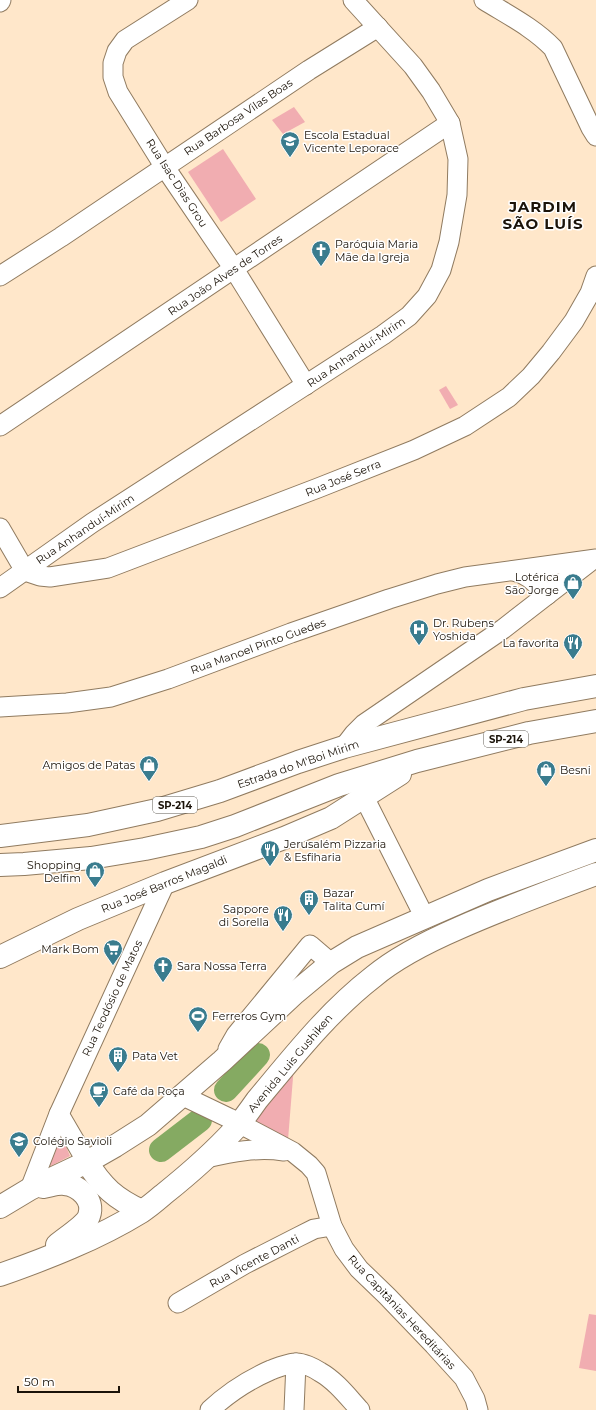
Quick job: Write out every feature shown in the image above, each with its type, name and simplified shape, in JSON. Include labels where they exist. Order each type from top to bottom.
[{"type":"main road","name":"Estrada do M'Boi Mirim","points":[[0,836],[88,826],[157,810],[220,791],[298,762],[344,747],[524,698],[596,686]]},
{"type":"main road","name":"SP-214","points":[[0,865],[91,858],[145,849],[201,837],[235,826],[339,785],[417,761],[529,733],[596,721]]},
{"type":"main road","points":[[331,818],[339,785],[344,747]]},
{"type":"main road","name":"Rua José Barros Magaldi","points":[[0,957],[78,919],[331,818],[364,798],[417,761]]},
{"type":"main road","points":[[0,1207],[30,1189],[87,1162],[148,1125],[331,963],[357,947],[488,890],[596,850]]},
{"type":"main road","name":"Avenida Luis Gushiken","points":[[0,1275],[32,1264],[100,1235],[142,1211],[176,1184],[206,1158],[239,1124],[318,1028],[351,995],[374,976],[406,955],[437,938],[538,895],[596,874]]},
{"type":"main road","points":[[87,1162],[97,1178],[114,1196],[142,1211]]},
{"type":"main road","points":[[30,1189],[64,1183],[74,1187],[86,1195],[90,1202],[90,1215],[83,1224],[32,1264]]},
{"type":"street","name":"Rua Isac Dias Grou","points":[[188,0],[125,40],[117,51],[113,63],[112,77],[118,92],[164,166],[234,269],[306,385]]},
{"type":"street","name":"Rua Anhanduí-Mirim","points":[[0,588],[92,523],[383,335],[409,316],[427,296],[435,284],[441,270],[449,242],[457,195],[458,159],[450,123],[431,91],[413,66],[353,0]]},
{"type":"street","points":[[484,0],[521,22],[544,39],[553,48],[596,136]]},
{"type":"street","name":"Rua Barbosa Vilas Boas","points":[[0,276],[61,237],[164,166],[309,70],[378,27]]},
{"type":"street","name":"Rua João Alves de Torres","points":[[0,426],[450,123]]},
{"type":"street","name":"Rua José Serra","points":[[25,571],[40,576],[50,577],[108,568],[414,450],[465,426],[509,397],[531,376],[574,321],[590,292],[596,276]]},
{"type":"street","points":[[0,528],[25,571]]},
{"type":"street","points":[[344,747],[364,724],[503,629],[595,558]]},
{"type":"street","name":"Rua Manoel Pinto Guedes","points":[[0,707],[67,703],[111,697],[168,679],[291,633],[403,594],[437,584],[465,577],[595,558]]},
{"type":"street","points":[[513,570],[530,578],[547,595]]},
{"type":"street","points":[[364,798],[421,910],[422,919]]},
{"type":"street","name":"Rua Teodósio de Matos","points":[[30,1189],[59,1114],[165,883]]},
{"type":"street","name":"Rua Capitânias Hereditárias","points":[[181,1096],[293,1152],[309,1165],[316,1173],[332,1226],[344,1249],[359,1269],[429,1339],[464,1378],[475,1399],[478,1410]]},
{"type":"street","points":[[59,1114],[87,1162]]},
{"type":"street","points":[[206,1158],[242,1150],[259,1149],[293,1152]]},
{"type":"street","name":"Rua Vicente Danti","points":[[178,1302],[245,1264],[314,1229],[332,1226]]},
{"type":"street","points":[[210,1410],[225,1396],[254,1378],[283,1366],[296,1363],[310,1366],[321,1372],[334,1382],[354,1407]]},
{"type":"street","points":[[294,1410],[296,1363]]},
{"type":"shaded area","points":[[294,107],[305,122],[283,134],[272,120]]},
{"type":"shaded area","points":[[223,149],[256,199],[221,222],[188,172]]},
{"type":"shaded area","points":[[446,386],[458,405],[450,409],[439,390]]},
{"type":"shaded area","points":[[294,1065],[288,1140],[256,1122],[253,1118]]},
{"type":"shaded area","points":[[60,1132],[70,1156],[45,1169]]},
{"type":"shaded area","points":[[589,1314],[596,1315],[596,1371],[579,1368]]},
{"type":"waterway","points":[[226,1090],[258,1055]]},
{"type":"waterway","points":[[161,1150],[200,1120]]},
{"type":"place","name":"Escola Estadual Vicente Leporace","points":[[290,158]]},
{"type":"place","name":"Paróquia Maria Mãe da Igreja","points":[[321,267]]},
{"type":"place","name":"Lotérica São Jorge","points":[[573,600]]},
{"type":"place","name":"Dr. Rubens Yoshida","points":[[419,646]]},
{"type":"place","name":"La favorita","points":[[573,660]]},
{"type":"place","name":"Amigos de Patas","points":[[149,782]]},
{"type":"place","name":"Besni","points":[[546,787]]},
{"type":"place","name":"Jerusalém Pizzaria & Esfiharia","points":[[270,867]]},
{"type":"place","name":"Shopping Delfim","points":[[95,888]]},
{"type":"place","name":"Bazar Talita Cumí","points":[[309,916]]},
{"type":"place","name":"Sappore di Sorella","points":[[283,932]]},
{"type":"place","name":"Mark Bom","points":[[113,966]]},
{"type":"place","name":"Sara Nossa Terra","points":[[163,983]]},
{"type":"place","name":"Ferreros Gym","points":[[198,1033]]},
{"type":"place","name":"Pata Vet","points":[[118,1073]]},
{"type":"place","name":"Café da Roça","points":[[99,1108]]},
{"type":"place","name":"Colégio Savioli","points":[[19,1158]]},
{"type":"district","name":"JARDIM SÃO LUÍS","points":[[543,216]]}]
